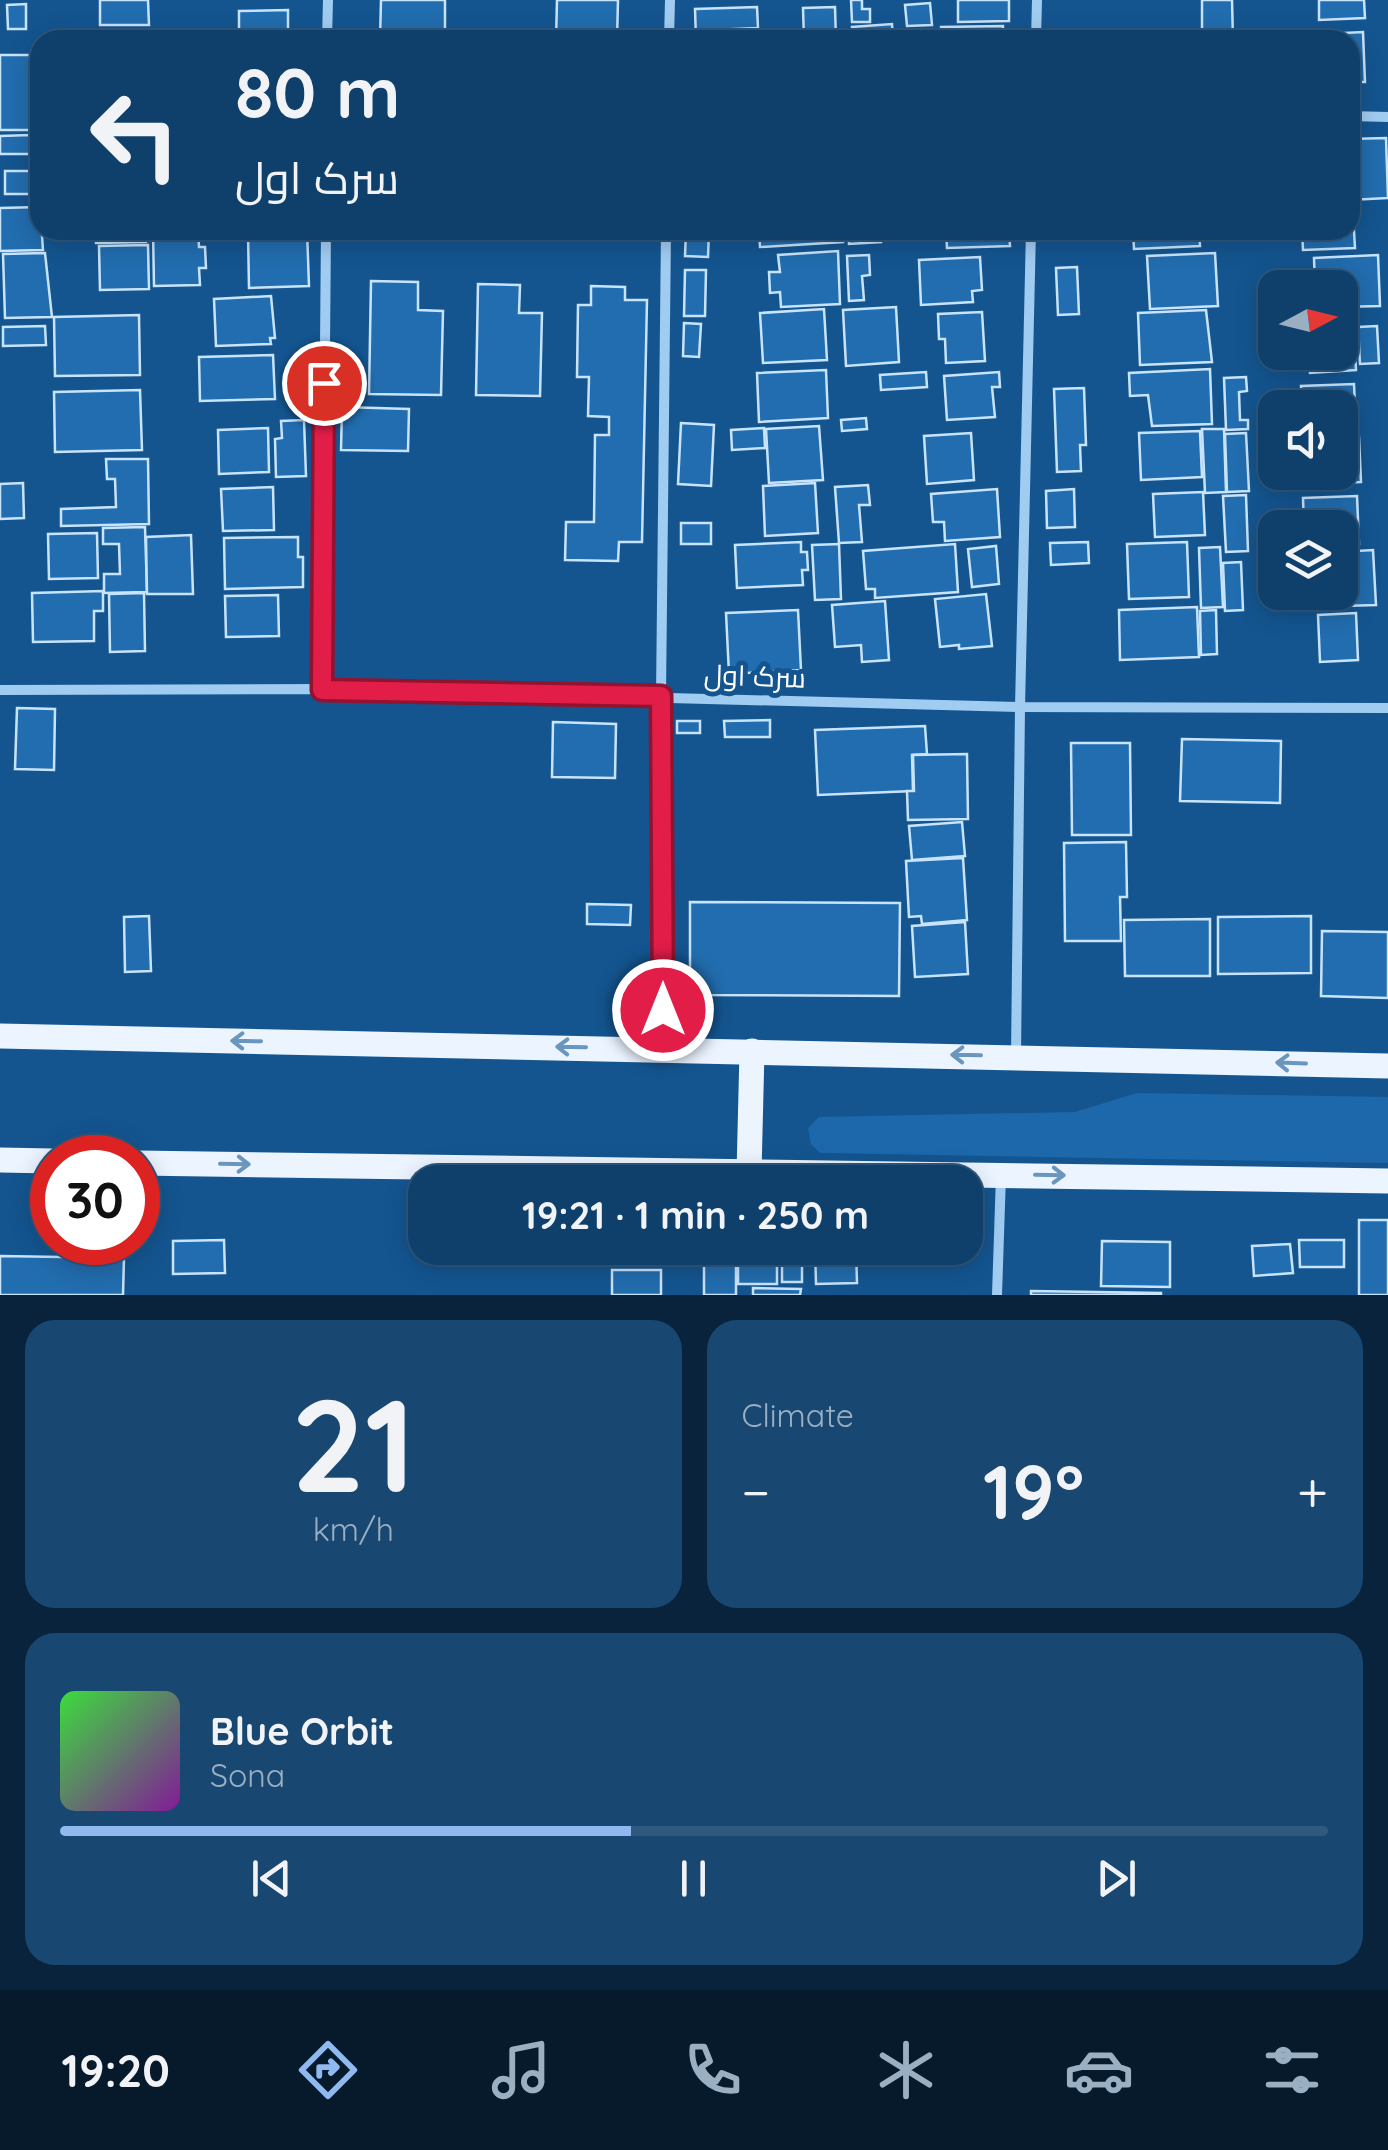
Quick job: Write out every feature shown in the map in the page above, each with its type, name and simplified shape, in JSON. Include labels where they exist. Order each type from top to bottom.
[{"type":"main road","points":[[0,1036],[1388,1066]]},
{"type":"main road","points":[[749,1165],[752,1051]]},
{"type":"main road","points":[[0,1160],[30,1161]]},
{"type":"main road","points":[[160,1163],[408,1168]]},
{"type":"main road","points":[[983,1174],[1388,1181]]},
{"type":"street","points":[[327,30],[328,0]]},
{"type":"street","points":[[669,30],[670,0]]},
{"type":"street","points":[[1036,0],[1036,30]]},
{"type":"street","points":[[1360,116],[1388,117]]},
{"type":"street","points":[[322,690],[326,240]]},
{"type":"street","points":[[663,1049],[661,696],[666,240]]},
{"type":"street","points":[[1016,1056],[1031,240]]},
{"type":"street","name":"سرک‌ اول","points":[[0,690],[322,690],[1020,707],[1388,708]]},
{"type":"street","points":[[997,1295],[1001,1174]]},
{"type":"shaded area","points":[[1137,1093],[1388,1097],[1388,1163],[820,1153],[811,1144],[808,1128],[819,1117],[1075,1112]]},
{"type":"building","points":[[100,0],[148,0],[149,25],[100,25]]},
{"type":"building","points":[[381,0],[445,0],[445,30],[380,30]]},
{"type":"building","points":[[557,0],[618,0],[617,30],[556,30]]},
{"type":"building","points":[[851,0],[862,0],[862,9],[870,9],[870,22],[852,22]]},
{"type":"building","points":[[958,0],[1009,0],[1009,21],[958,22]]},
{"type":"building","points":[[1202,0],[1232,0],[1233,30],[1202,30]]},
{"type":"building","points":[[1319,0],[1364,0],[1365,18],[1319,20]]},
{"type":"building","points":[[930,3],[932,25],[907,26],[905,5]]},
{"type":"building","points":[[26,4],[26,29],[8,29],[7,5]]},
{"type":"building","points":[[757,7],[758,28],[696,30],[695,9]]},
{"type":"building","points":[[835,7],[836,30],[804,30],[803,8]]},
{"type":"building","points":[[288,10],[288,30],[239,30],[239,11]]},
{"type":"building","points":[[892,24],[892,30],[852,30],[852,27]]},
{"type":"building","points":[[1003,26],[1003,30],[941,30]]},
{"type":"building","points":[[1363,32],[1365,82],[1360,82]]},
{"type":"building","points":[[0,55],[30,55],[30,130],[0,130]]},
{"type":"building","points":[[30,135],[30,154],[0,154],[0,136]]},
{"type":"building","points":[[1386,138],[1388,198],[1360,199],[1360,139]]},
{"type":"building","points":[[5,171],[30,171],[30,194],[5,194]]},
{"type":"building","points":[[30,207],[30,240],[42,240],[43,250],[0,251],[0,208]]},
{"type":"building","points":[[96,240],[146,240],[146,242]]},
{"type":"building","points":[[153,240],[199,240],[199,247],[205,247],[206,268],[199,268],[200,285],[154,286]]},
{"type":"building","points":[[248,240],[307,240],[309,286],[249,288]]},
{"type":"building","points":[[686,240],[709,240],[708,257],[685,256]]},
{"type":"building","points":[[760,240],[843,242],[760,247]]},
{"type":"building","points":[[849,240],[881,242],[849,244]]},
{"type":"building","points":[[947,240],[1010,240],[1010,246],[947,248]]},
{"type":"building","points":[[1134,240],[1200,240],[1200,246],[1134,249]]},
{"type":"building","points":[[1302,240],[1355,240],[1355,248],[1303,250]]},
{"type":"building","points":[[148,245],[149,289],[100,290],[99,246]]},
{"type":"building","points":[[838,251],[840,304],[781,307],[780,292],[770,293],[769,272],[780,272],[778,255]]},
{"type":"building","points":[[45,253],[52,317],[5,318],[3,254]]},
{"type":"building","points":[[1215,253],[1218,306],[1150,309],[1147,256]]},
{"type":"building","points":[[869,255],[870,275],[862,276],[864,300],[849,301],[847,256]]},
{"type":"building","points":[[1378,255],[1380,306],[1358,307],[1358,270],[1314,270],[1314,258]]},
{"type":"building","points":[[980,257],[982,290],[972,291],[973,302],[921,305],[919,260]]},
{"type":"building","points":[[1077,267],[1079,314],[1058,315],[1056,268]]},
{"type":"building","points":[[685,270],[706,270],[705,316],[684,316]]},
{"type":"building","points":[[371,281],[418,282],[418,310],[443,311],[441,395],[369,394]]},
{"type":"building","points":[[478,284],[520,285],[519,313],[542,313],[540,396],[476,395]]},
{"type":"building","points":[[591,286],[625,287],[625,300],[647,300],[642,542],[619,542],[618,561],[565,560],[566,522],[594,522],[595,435],[609,435],[609,417],[588,416],[589,377],[577,377],[578,305],[591,305]]},
{"type":"building","points":[[271,296],[275,338],[270,338],[271,344],[216,346],[214,299]]},
{"type":"building","points":[[896,307],[899,362],[846,366],[843,310]]},
{"type":"building","points":[[824,309],[827,360],[763,363],[760,313]]},
{"type":"building","points":[[1206,310],[1212,362],[1140,365],[1138,313]]},
{"type":"building","points":[[982,312],[985,361],[946,363],[945,339],[939,339],[938,314]]},
{"type":"building","points":[[139,315],[140,375],[55,376],[54,317]]},
{"type":"building","points":[[684,323],[701,324],[699,357],[683,356]]},
{"type":"building","points":[[45,326],[46,345],[3,346],[3,327]]},
{"type":"building","points":[[1377,326],[1379,363],[1360,364],[1358,327]]},
{"type":"building","points":[[273,355],[275,399],[200,401],[199,357]]},
{"type":"building","points":[[1210,369],[1212,424],[1152,426],[1148,395],[1130,396],[1129,373]]},
{"type":"building","points":[[826,370],[828,418],[759,422],[757,373]]},
{"type":"building","points":[[1310,370],[1356,370],[1310,373]]},
{"type":"building","points":[[926,372],[927,387],[881,390],[880,375]]},
{"type":"building","points":[[999,372],[1000,387],[992,387],[995,417],[947,420],[944,376]]},
{"type":"building","points":[[1246,377],[1247,391],[1239,392],[1240,420],[1248,420],[1248,429],[1226,430],[1224,378]]},
{"type":"building","points":[[1354,384],[1354,390],[1301,390],[1301,386]]},
{"type":"building","points":[[1084,388],[1086,445],[1080,445],[1081,471],[1057,472],[1054,389]]},
{"type":"building","points":[[140,390],[142,450],[55,452],[54,392]]},
{"type":"building","points":[[342,407],[409,409],[408,451],[341,450]]},
{"type":"building","points":[[866,418],[867,429],[842,431],[841,420]]},
{"type":"building","points":[[304,420],[306,476],[276,477],[275,439],[282,438],[281,421]]},
{"type":"building","points":[[681,423],[714,425],[711,486],[678,484]]},
{"type":"building","points":[[819,426],[823,480],[769,483],[766,429]]},
{"type":"building","points":[[268,428],[269,472],[219,474],[218,430]]},
{"type":"building","points":[[764,428],[765,448],[732,450],[731,430]]},
{"type":"building","points":[[1202,429],[1224,429],[1226,492],[1205,493]]},
{"type":"building","points":[[1200,431],[1202,477],[1141,480],[1139,433]]},
{"type":"building","points":[[971,433],[974,480],[927,484],[924,436]]},
{"type":"building","points":[[1246,433],[1249,491],[1227,492],[1225,434]]},
{"type":"building","points":[[1358,437],[1361,482],[1358,482]]},
{"type":"building","points":[[106,459],[148,459],[149,524],[61,526],[61,509],[116,507],[115,479],[107,479]]},
{"type":"building","points":[[23,483],[24,518],[0,519],[0,484]]},
{"type":"building","points":[[815,483],[818,533],[765,536],[763,486]]},
{"type":"building","points":[[868,485],[870,505],[859,505],[862,542],[839,543],[835,487]]},
{"type":"building","points":[[273,487],[274,530],[223,531],[221,489]]},
{"type":"building","points":[[997,489],[1000,537],[945,541],[944,522],[933,522],[931,494]]},
{"type":"building","points":[[1074,489],[1075,527],[1047,528],[1046,491]]},
{"type":"building","points":[[1203,492],[1205,535],[1155,537],[1153,494]]},
{"type":"building","points":[[1246,495],[1248,551],[1226,552],[1223,496]]},
{"type":"building","points":[[1357,496],[1358,510],[1303,510],[1303,498]]},
{"type":"building","points":[[681,523],[711,523],[711,544],[681,544]]},
{"type":"building","points":[[145,527],[147,592],[104,593],[104,574],[120,574],[119,544],[103,544],[103,528]]},
{"type":"building","points":[[97,533],[98,578],[49,579],[48,534]]},
{"type":"building","points":[[191,535],[193,594],[147,594],[146,537]]},
{"type":"building","points":[[298,537],[303,587],[225,589],[224,538]]},
{"type":"building","points":[[801,542],[801,552],[807,552],[808,570],[802,570],[803,585],[737,588],[735,545]]},
{"type":"building","points":[[1088,542],[1089,563],[1051,565],[1050,543]]},
{"type":"building","points":[[1187,542],[1189,597],[1129,599],[1127,544]]},
{"type":"building","points":[[839,544],[841,599],[815,600],[812,545]]},
{"type":"building","points":[[955,544],[958,592],[875,598],[875,589],[866,589],[863,551]]},
{"type":"building","points":[[996,546],[999,584],[972,587],[968,549]]},
{"type":"building","points":[[1220,547],[1223,607],[1201,608],[1199,548]]},
{"type":"building","points":[[1373,550],[1376,605],[1358,606],[1358,551]]},
{"type":"building","points":[[1241,562],[1243,610],[1225,611],[1223,563]]},
{"type":"building","points":[[103,591],[103,611],[94,611],[94,641],[33,642],[32,593]]},
{"type":"building","points":[[144,593],[145,651],[110,652],[109,594]]},
{"type":"building","points":[[986,594],[992,646],[940,647],[935,599]]},
{"type":"building","points":[[278,595],[279,636],[226,637],[225,596]]},
{"type":"building","points":[[885,601],[889,660],[862,662],[861,645],[835,647],[832,605]]},
{"type":"building","points":[[1197,607],[1199,657],[1120,660],[1119,610]]},
{"type":"building","points":[[798,610],[801,670],[729,674],[726,613]]},
{"type":"building","points":[[1216,610],[1217,654],[1201,655],[1200,611]]},
{"type":"building","points":[[1356,613],[1358,660],[1320,662],[1318,615]]},
{"type":"building","points":[[17,708],[55,709],[54,770],[15,769]]},
{"type":"building","points":[[770,720],[770,737],[725,737],[724,721]]},
{"type":"building","points":[[677,721],[700,721],[700,733],[677,733]]},
{"type":"building","points":[[553,722],[616,724],[615,778],[552,777]]},
{"type":"building","points":[[925,726],[927,754],[912,755],[913,791],[818,795],[815,730]]},
{"type":"building","points":[[1182,739],[1281,741],[1280,803],[1180,801]]},
{"type":"building","points":[[1071,743],[1130,743],[1131,835],[1072,835]]},
{"type":"building","points":[[967,754],[968,819],[908,820],[907,791],[914,791],[913,755]]},
{"type":"building","points":[[962,822],[965,856],[912,860],[909,826]]},
{"type":"building","points":[[1126,842],[1127,897],[1120,897],[1121,941],[1065,941],[1064,843]]},
{"type":"building","points":[[963,858],[967,920],[922,924],[921,916],[909,917],[906,861]]},
{"type":"building","points":[[690,902],[900,903],[899,996],[690,995]]},
{"type":"building","points":[[587,904],[631,905],[630,925],[587,924]]},
{"type":"building","points":[[149,916],[151,971],[125,972],[124,917]]},
{"type":"building","points":[[1311,916],[1311,973],[1218,974],[1218,917]]},
{"type":"building","points":[[1210,919],[1210,976],[1125,976],[1124,920]]},
{"type":"building","points":[[965,922],[968,974],[915,977],[912,926]]},
{"type":"building","points":[[1322,931],[1388,932],[1388,998],[1321,996]]},
{"type":"building","points":[[1359,1220],[1388,1220],[1388,1295],[1359,1295]]},
{"type":"building","points":[[224,1240],[225,1273],[173,1274],[173,1241]]},
{"type":"building","points":[[1299,1240],[1344,1240],[1344,1267],[1300,1267]]},
{"type":"building","points":[[1102,1241],[1170,1242],[1170,1287],[1101,1286]]},
{"type":"building","points":[[1290,1244],[1293,1273],[1254,1276],[1252,1246]]},
{"type":"building","points":[[0,1256],[30,1256],[30,1265],[124,1265],[123,1295],[0,1295]]},
{"type":"building","points":[[704,1265],[736,1265],[736,1295],[704,1295]]},
{"type":"building","points":[[738,1265],[777,1265],[777,1284],[738,1284]]},
{"type":"building","points":[[782,1265],[802,1265],[802,1282],[782,1282]]},
{"type":"building","points":[[815,1265],[856,1265],[857,1283],[816,1284]]},
{"type":"building","points":[[612,1270],[661,1270],[661,1295],[612,1295]]},
{"type":"building","points":[[753,1288],[801,1289],[800,1295],[753,1295]]},
{"type":"building","points":[[1031,1291],[1161,1293],[1161,1295],[1031,1295]]},
{"type":"route","points":[[324,383],[322,690],[661,696],[663,1010]]}]
